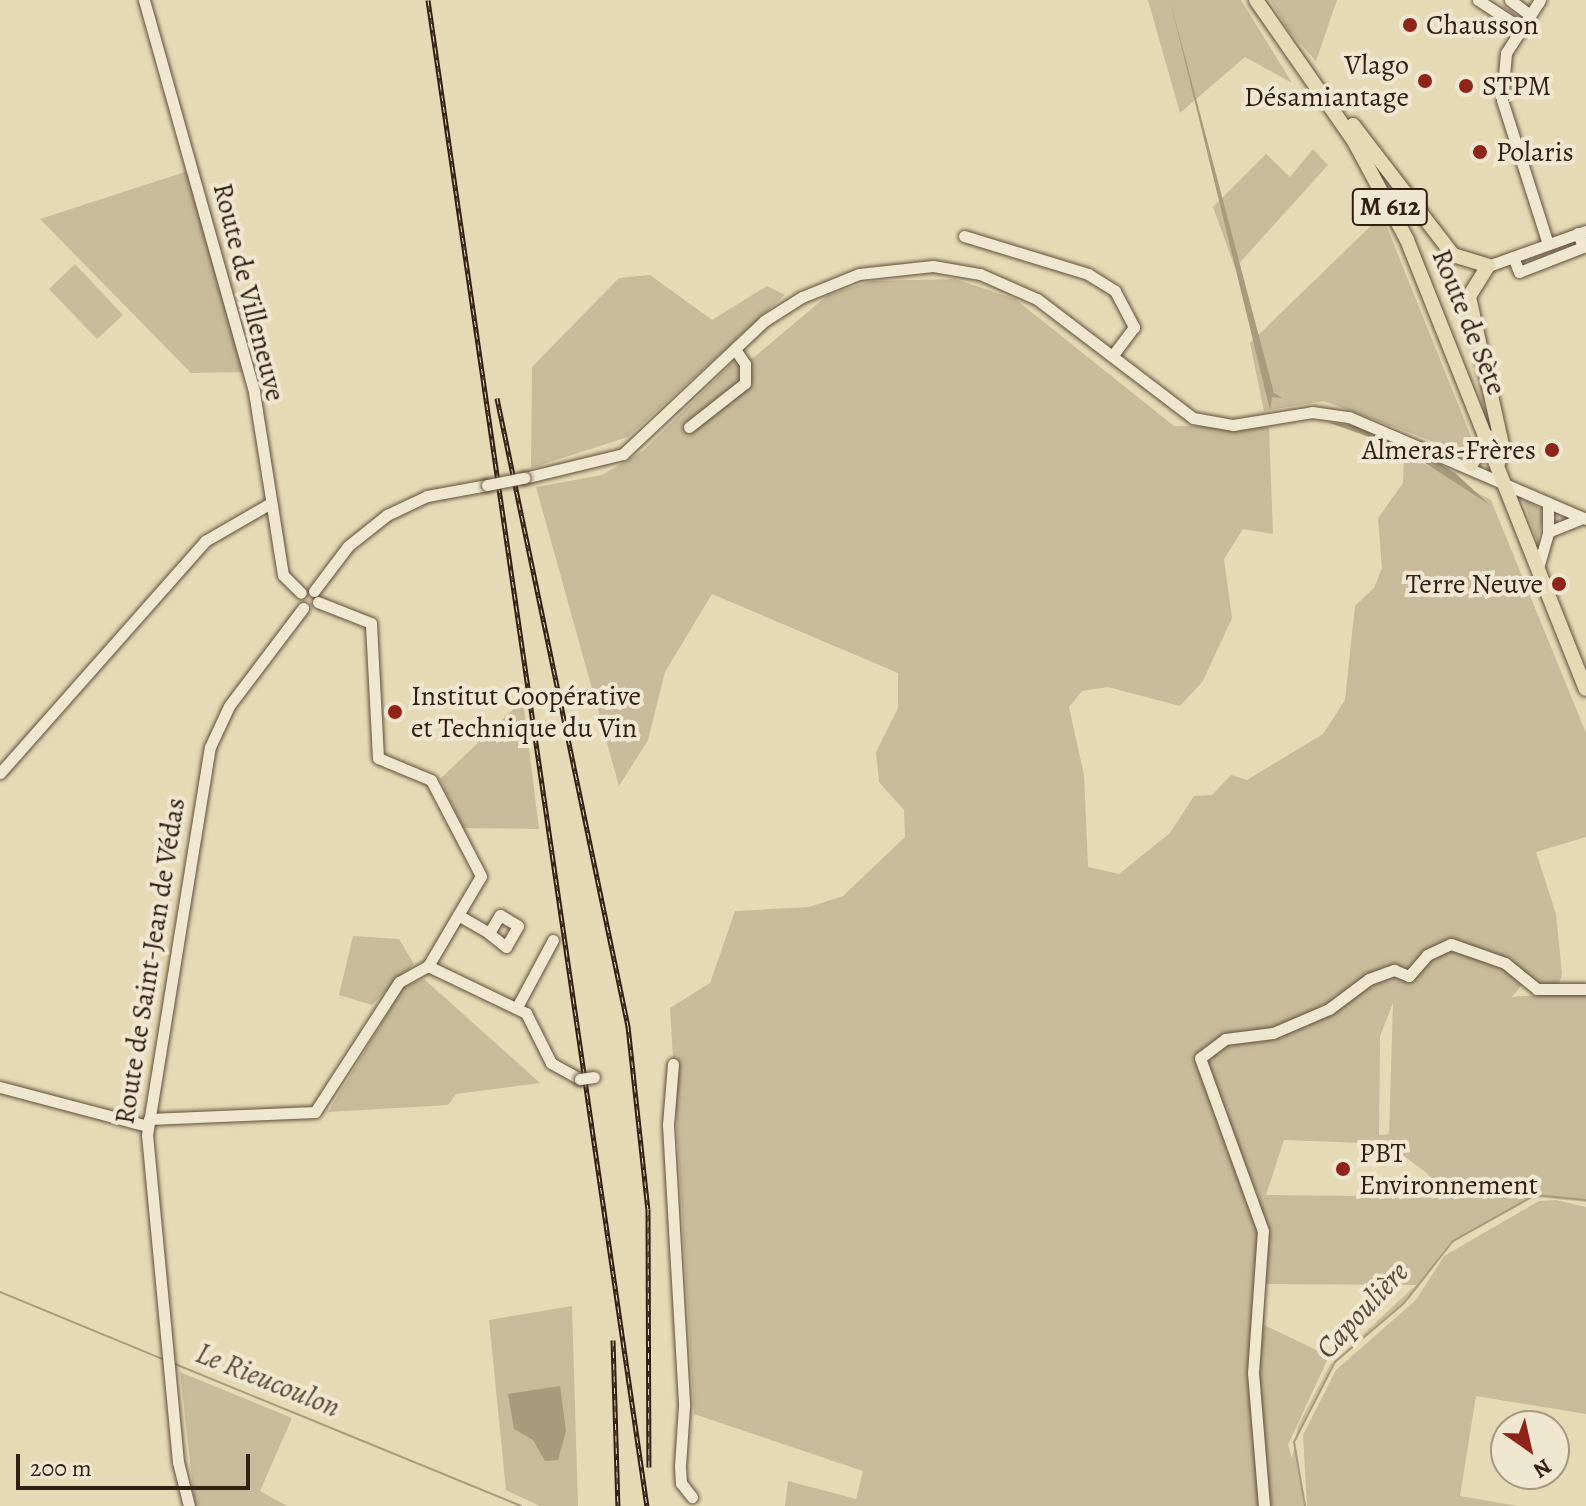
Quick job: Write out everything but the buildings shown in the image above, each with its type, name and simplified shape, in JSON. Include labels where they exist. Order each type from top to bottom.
[{"type":"main road","name":"Route de Sète","points":[[1256,0],[1329,103],[1407,240],[1498,463],[1511,485],[1538,568],[1586,689]]},
{"type":"main road","name":"M 612","points":[[1329,103],[1401,182],[1453,255],[1488,266],[1469,286],[1469,297],[1503,449],[1498,463]]},
{"type":"main road","points":[[1471,464],[1488,437]]},
{"type":"street","name":"Route de Villeneuve","points":[[144,0],[254,392],[269,504],[283,575],[311,596]]},
{"type":"street","points":[[1478,0],[1518,26]]},
{"type":"street","points":[[1510,0],[1527,13]]},
{"type":"street","points":[[1540,0],[1518,26],[1501,76],[1502,100],[1548,244]]},
{"type":"street","points":[[1488,266],[1582,232],[1583,247],[1519,272],[1513,257]]},
{"type":"street","points":[[964,236],[1088,274],[1115,291],[1134,327],[1113,355]]},
{"type":"street","points":[[0,1087],[148,1123],[315,1112],[399,982],[428,966],[480,871],[431,780],[378,758],[371,623],[311,596],[348,546],[387,515],[439,493],[524,478],[623,454],[776,312],[830,283],[933,266],[1011,285],[1113,355],[1193,418],[1233,425],[1270,418],[1332,413],[1471,464],[1585,518]]},
{"type":"street","points":[[689,427],[745,383],[745,364],[735,349]]},
{"type":"street","points":[[1538,568],[1548,532],[1545,501]]},
{"type":"street","points":[[0,773],[198,549],[247,510],[269,504]]},
{"type":"street","points":[[1548,532],[1585,518]]},
{"type":"street","name":"Route de Saint-Jean de Védas","points":[[189,1506],[169,1350],[148,1123],[210,747],[229,706],[311,596]]},
{"type":"street","points":[[458,915],[489,933]]},
{"type":"street","points":[[517,1007],[553,940]]},
{"type":"street","points":[[1264,1506],[1253,1373],[1263,1231],[1200,1058],[1225,1039],[1273,1033],[1329,1009],[1369,979],[1394,970],[1409,976],[1441,946],[1495,958],[1553,994],[1586,989]]},
{"type":"street","points":[[428,966],[517,1007],[534,1022],[555,1068],[580,1079],[594,1077]]},
{"type":"street","points":[[673,1064],[668,1125],[681,1306],[680,1466],[681,1483],[692,1497]]},
{"type":"shaded area","points":[[1148,0],[1241,0],[1292,83],[1245,57],[1180,113]]},
{"type":"shaded area","points":[[1170,0],[1274,393],[1282,398],[1272,397],[1270,410]]},
{"type":"shaded area","points":[[1270,0],[1337,0],[1316,61],[1288,30]]},
{"type":"shaded area","points":[[1313,149],[1328,165],[1235,268],[1213,207],[1266,154],[1290,177]]},
{"type":"shaded area","points":[[188,171],[246,372],[191,373],[40,219]]},
{"type":"shaded area","points":[[1382,215],[1474,444],[1467,454],[1324,401],[1264,411],[1250,343]]},
{"type":"shaded area","points":[[75,264],[123,315],[97,339],[49,289]]},
{"type":"shaded area","points":[[650,275],[712,320],[767,286],[785,295],[628,437],[531,468],[532,367],[619,278]]},
{"type":"shaded area","points":[[955,279],[1015,299],[1174,426],[1269,427],[1273,534],[1243,529],[1224,559],[1232,618],[1203,681],[1180,706],[1108,687],[1082,691],[1069,707],[1084,775],[1088,867],[1119,874],[1170,833],[1194,796],[1212,795],[1231,775],[1247,780],[1323,734],[1345,700],[1355,606],[1374,588],[1382,568],[1378,518],[1403,483],[1404,453],[1491,500],[1586,733],[1586,837],[1536,852],[1556,914],[1562,974],[1557,990],[1526,980],[1512,997],[1586,991],[1586,1202],[1534,1197],[1452,1243],[1409,1299],[1336,1362],[1295,1442],[1306,1506],[785,1506],[788,1481],[856,1499],[863,1471],[694,1414],[670,1008],[710,983],[735,911],[809,907],[843,896],[905,837],[904,810],[879,782],[876,752],[898,708],[898,673],[712,594],[665,672],[648,740],[619,786],[536,487],[602,475],[643,451],[731,364],[753,358],[828,295],[871,281]],"holes":[[[1393,1003],[1389,1134],[1379,1135],[1380,1036]],[[1211,1085],[1258,1195],[1260,1217]],[[1284,1140],[1388,1144],[1428,1174],[1443,1197],[1266,1195]],[[1265,1284],[1416,1285],[1330,1365],[1298,1426],[1292,1459],[1288,1445],[1329,1356],[1264,1325]]]},
{"type":"shaded area","points":[[1327,422],[1357,426],[1413,448],[1455,473],[1490,505],[1403,449]]},
{"type":"shaded area","points":[[1523,499],[1545,511],[1537,541]]},
{"type":"shaded area","points":[[523,700],[539,829],[463,828],[440,779]]},
{"type":"shaded area","points":[[353,936],[399,939],[414,964],[372,1005],[339,995]]},
{"type":"shaded area","points":[[424,979],[540,1083],[456,1094],[448,1105],[328,1112],[404,986]]},
{"type":"shaded area","points":[[1556,1200],[1586,1207],[1586,1414],[1476,1396],[1460,1496],[1518,1506],[1307,1506],[1303,1435],[1336,1370],[1416,1300],[1444,1256],[1539,1201]]},
{"type":"shaded area","points":[[572,1306],[578,1506],[540,1506],[506,1490],[489,1320]]},
{"type":"shaded area","points":[[180,1372],[292,1418],[260,1491],[287,1506],[195,1506]]},
{"type":"shaded area","points":[[560,1386],[566,1431],[558,1460],[545,1461],[533,1440],[514,1429],[508,1394]]},
{"type":"waterway","name":"Capoulière","points":[[1305,1506],[1294,1442],[1335,1362],[1404,1303],[1453,1241],[1535,1195],[1586,1200]]},
{"type":"waterway","name":"Le Rieucoulon","points":[[0,1292],[165,1360]]},
{"type":"waterway","name":"Le Rieucoulon","points":[[175,1364],[521,1506]]},
{"type":"railway","points":[[428,0],[647,1506]]},
{"type":"railway","points":[[497,398],[628,1026],[648,1209],[649,1467]]},
{"type":"railway","points":[[613,1340],[618,1506]]},
{"type":"place","name":"Chausson","points":[[1410,25]]},
{"type":"place","name":"Vlago Désamiantage","points":[[1425,81]]},
{"type":"place","name":"STPM","points":[[1466,86]]},
{"type":"place","name":"Polaris","points":[[1480,152]]},
{"type":"place","name":"Almeras-Frères","points":[[1552,450]]},
{"type":"place","name":"Terre Neuve","points":[[1559,584]]},
{"type":"place","name":"Institut Coopérative et Technique du Vin","points":[[395,712]]},
{"type":"place","name":"PBT Environnement","points":[[1343,1169]]}]
